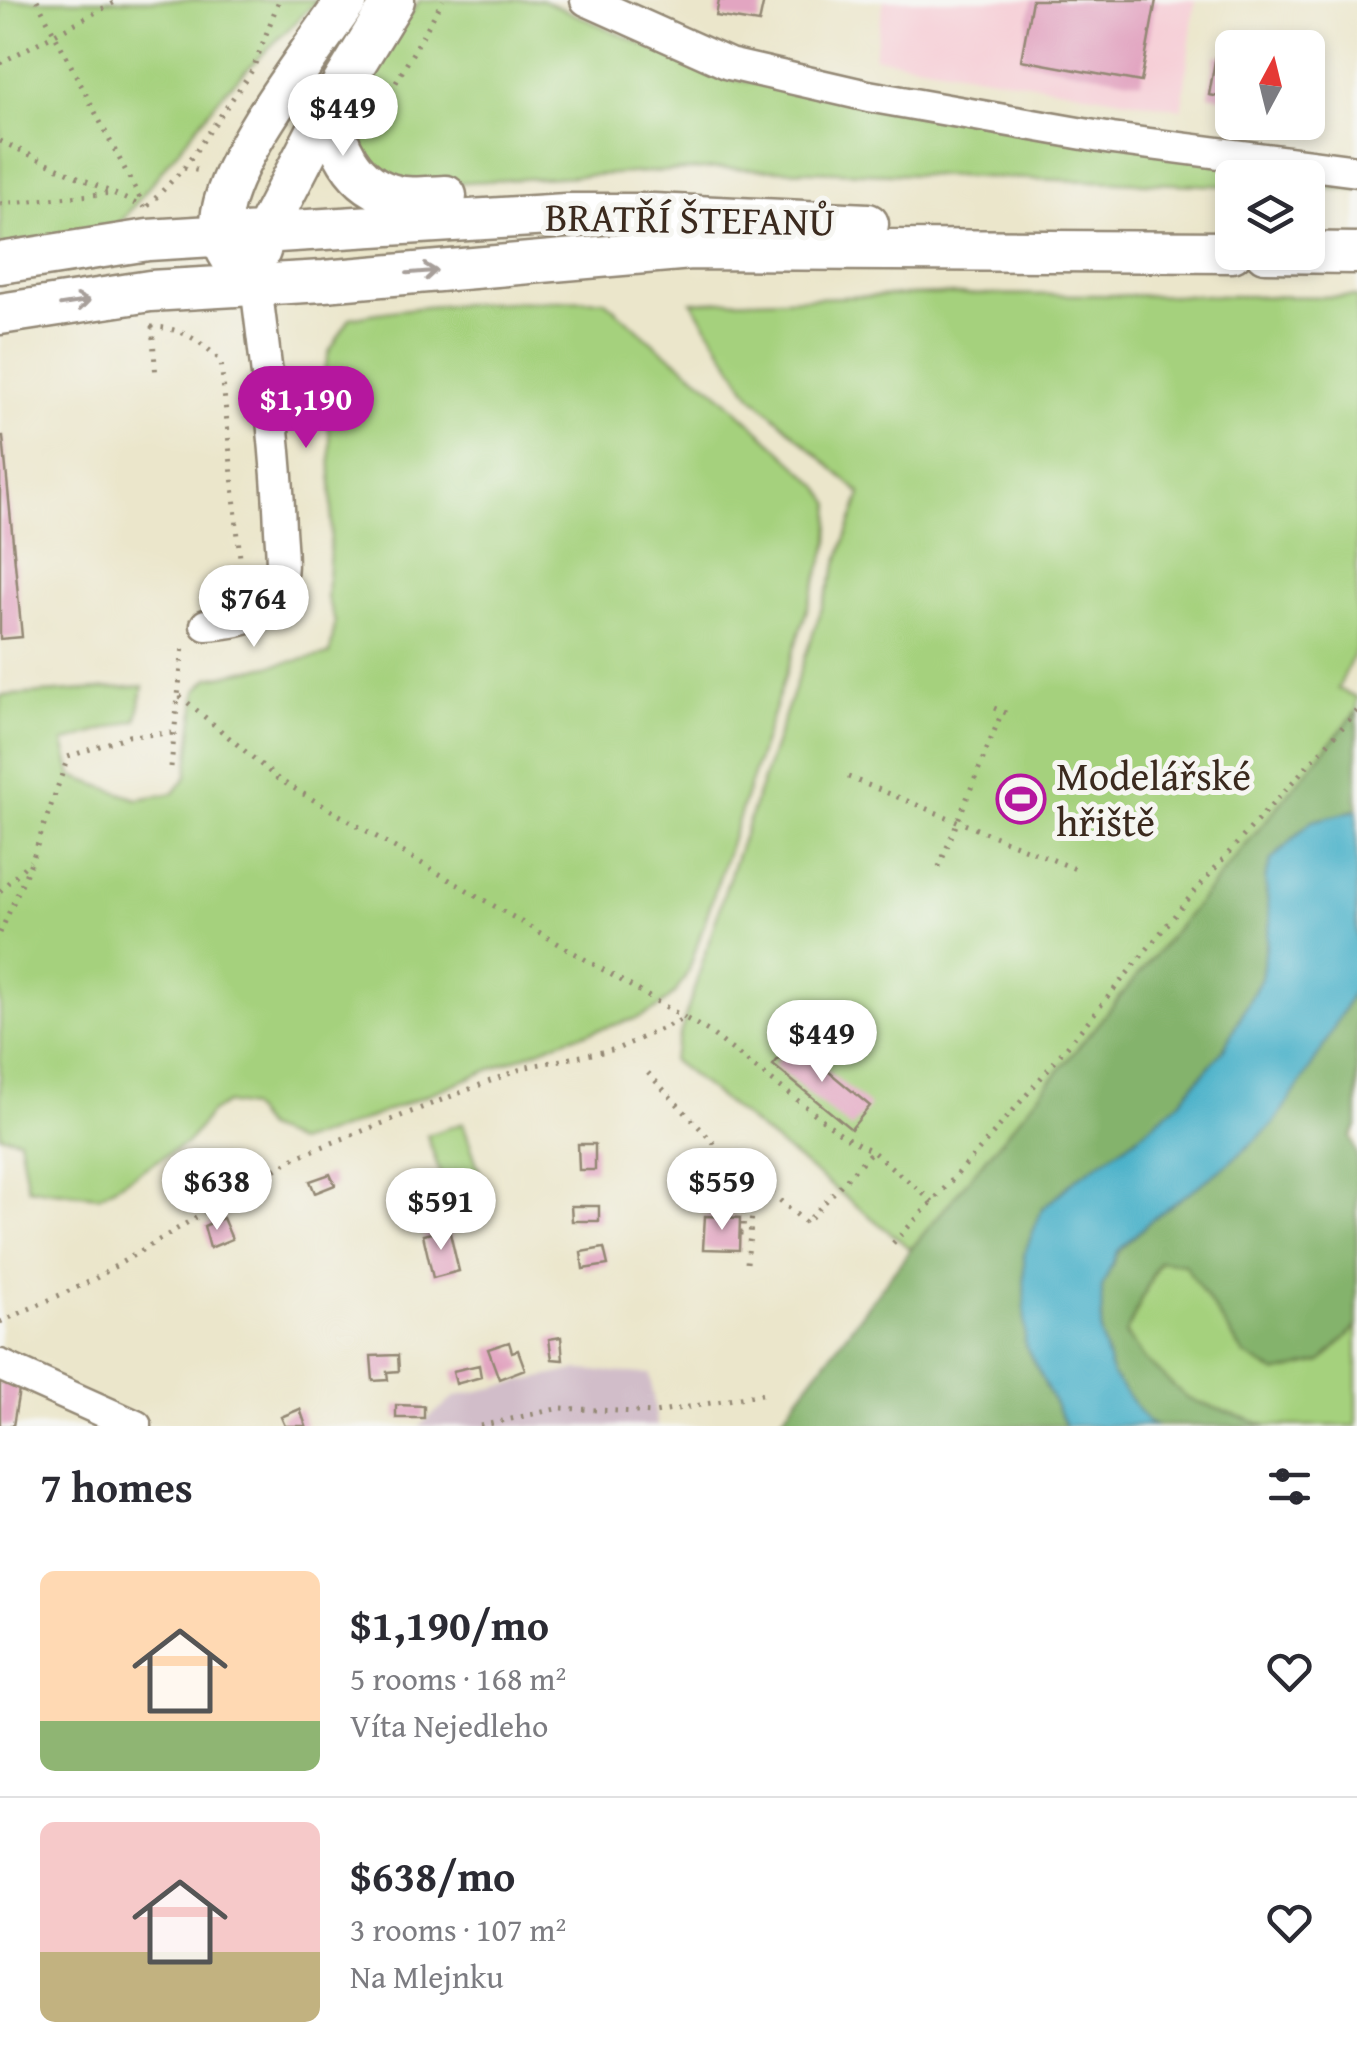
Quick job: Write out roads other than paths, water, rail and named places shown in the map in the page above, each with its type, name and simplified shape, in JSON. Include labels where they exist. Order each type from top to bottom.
[{"type":"main road","points":[[256,285],[233,261],[221,235],[223,206],[234,178],[280,96],[347,0]]},
{"type":"main road","points":[[256,285],[265,232],[334,100],[394,0]]},
{"type":"main road","points":[[334,100],[336,136],[349,164],[382,191],[404,198],[551,194],[653,214]]},
{"type":"main road","name":"BRATŘÍ ŠTEFANŮ","points":[[0,263],[147,224],[221,235],[566,214],[653,214],[874,224],[1215,228]]},
{"type":"main road","points":[[1325,229],[1357,230]]},
{"type":"main road","name":"BRATŘÍ ŠTEFANŮ","points":[[0,314],[150,291],[691,249],[1215,252]]},
{"type":"main road","points":[[1325,253],[1357,253]]},
{"type":"street","points":[[586,0],[729,64],[868,96],[1112,140],[1357,171]]},
{"type":"street","points":[[206,625],[246,620],[270,602],[282,574],[278,469],[256,285]]},
{"type":"street","points":[[0,1364],[136,1426]]},
{"type":"water","points":[[1357,810],[1357,984],[1320,1053],[1273,1125],[1223,1168],[1151,1220],[1117,1252],[1102,1287],[1101,1336],[1112,1375],[1148,1422],[1156,1426],[1066,1426],[1025,1344],[1024,1254],[1042,1209],[1179,1102],[1223,1050],[1261,978],[1270,921],[1265,879],[1271,860],[1312,821]]},
{"type":"place","name":"Modelářské hřiště","points":[[1021,799]]}]
